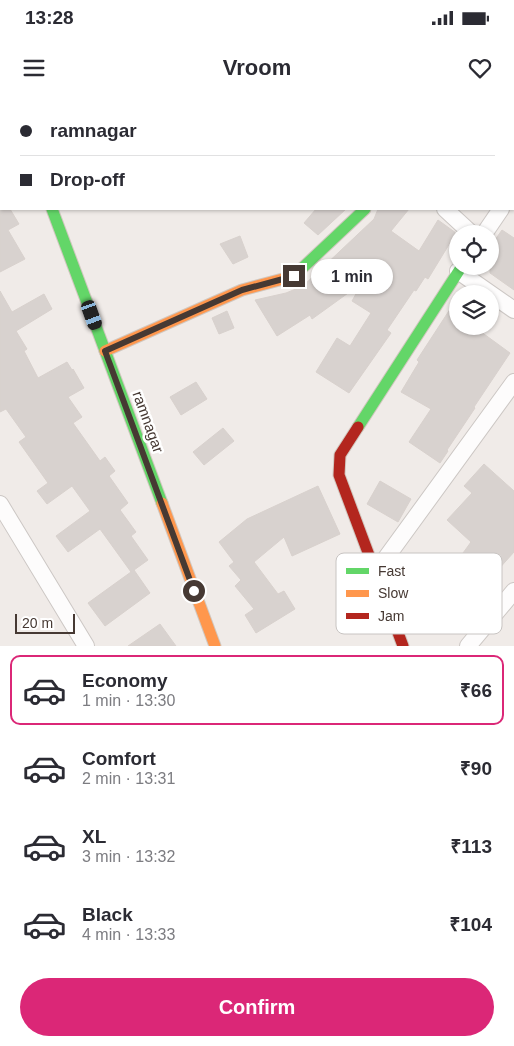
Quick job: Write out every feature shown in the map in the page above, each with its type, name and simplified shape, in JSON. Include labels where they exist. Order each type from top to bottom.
[{"type":"street","name":"ramnagar","points":[[52,210],[215,646]]},
{"type":"street","points":[[105,351],[242,290],[294,276],[364,210]]},
{"type":"street","points":[[446,210],[462,225]]},
{"type":"street","points":[[490,225],[501,210]]},
{"type":"street","points":[[368,553],[339,475],[340,455],[456,275]]},
{"type":"street","points":[[468,275],[514,310]]},
{"type":"street","points":[[390,553],[514,382]]},
{"type":"street","points":[[0,504],[86,646]]},
{"type":"street","points":[[502,606],[514,592]]},
{"type":"street","points":[[398,634],[403,646]]},
{"type":"street","points":[[468,646],[478,634]]},
{"type":"building","points":[[0,210],[11,210],[19,224],[8,230],[25,259],[0,272]]},
{"type":"building","points":[[315,210],[345,210],[318,235],[304,223]]},
{"type":"building","points":[[378,210],[408,210],[391,231],[419,251],[438,220],[449,228],[449,244],[428,279],[425,277],[416,291],[414,290],[387,330],[391,333],[349,393],[316,372],[337,338],[350,346],[371,313],[352,301],[362,283],[312,319],[310,315],[277,336],[255,300],[286,293],[303,286],[374,219]]},
{"type":"building","points":[[502,230],[514,238],[514,290],[493,275],[499,275],[499,234]]},
{"type":"building","points":[[240,236],[248,257],[233,264],[220,244]]},
{"type":"building","points":[[0,291],[12,312],[44,294],[52,309],[16,331],[27,349],[24,351],[38,378],[67,362],[84,388],[68,397],[82,417],[73,423],[100,461],[105,457],[115,471],[109,476],[128,503],[120,510],[136,532],[131,536],[148,560],[134,570],[150,593],[105,626],[88,603],[131,572],[100,529],[68,552],[56,536],[90,511],[72,486],[47,504],[37,491],[48,483],[19,442],[26,437],[6,409],[0,412]]},
{"type":"building","points":[[227,311],[234,328],[219,334],[212,318]]},
{"type":"building","points":[[449,311],[449,335],[485,335],[510,353],[440,463],[409,442],[431,409],[401,392],[419,362],[417,360]]},
{"type":"building","points":[[196,382],[207,399],[181,415],[170,397]]},
{"type":"building","points":[[223,428],[234,441],[204,465],[193,452]]},
{"type":"building","points":[[484,464],[514,491],[514,552],[502,565],[502,553],[463,553],[471,542],[447,520],[472,493],[464,486]]},
{"type":"building","points":[[380,481],[411,499],[398,522],[367,504]]},
{"type":"building","points":[[318,486],[340,534],[292,556],[284,537],[254,562],[278,594],[284,591],[295,609],[256,633],[245,615],[254,609],[235,586],[241,580],[229,566],[234,562],[219,542],[247,519]]},
{"type":"building","points":[[160,624],[176,646],[128,646]]},
{"type":"traffic: fast","points":[[52,210],[162,503]]},
{"type":"traffic: fast","points":[[296,274],[364,210]]},
{"type":"traffic: fast","points":[[358,427],[456,275]]},
{"type":"traffic: slow","points":[[105,351],[242,290],[296,274]]},
{"type":"traffic: slow","points":[[162,503],[215,646]]},
{"type":"traffic: jam","points":[[358,427],[340,455],[339,475],[368,553]]},
{"type":"traffic: jam","points":[[399,634],[403,646]]},
{"type":"route","points":[[194,591],[105,351],[242,290],[294,276]]}]
